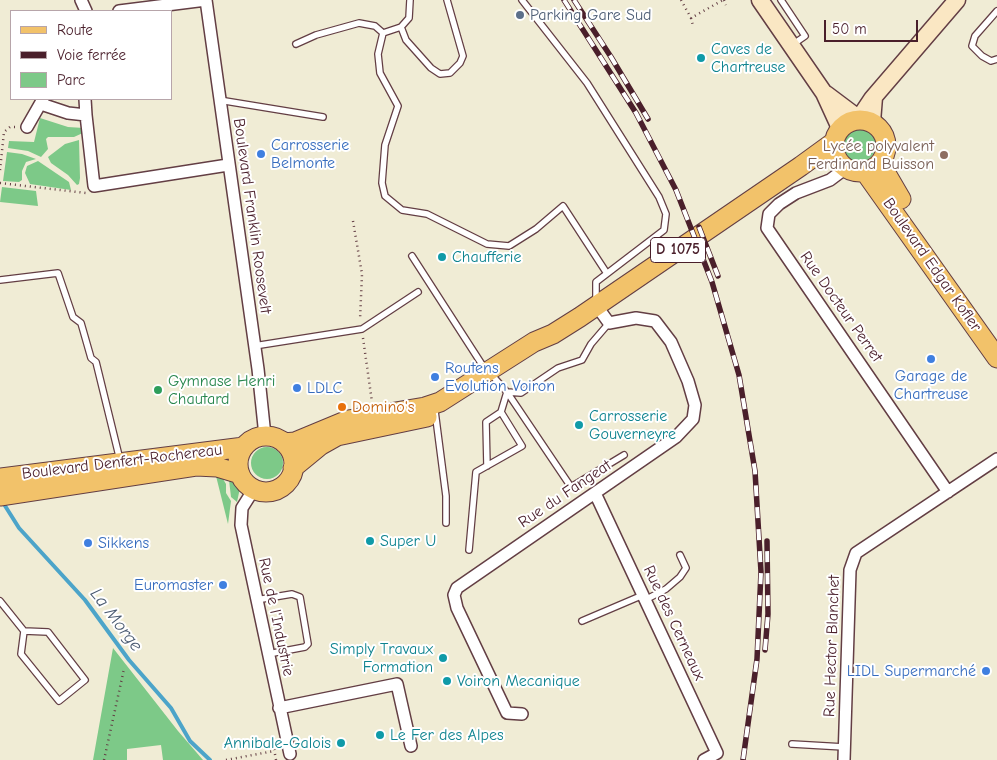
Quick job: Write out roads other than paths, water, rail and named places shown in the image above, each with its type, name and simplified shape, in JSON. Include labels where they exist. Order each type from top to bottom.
[{"type":"main road","points":[[862,121],[883,132],[886,139],[884,156],[873,167],[855,172],[842,165],[834,152],[837,135],[846,123],[862,121]]},
{"type":"main road","name":"D 1075","points":[[293,468],[321,445],[337,436],[395,426],[434,409],[466,400],[497,382],[537,352],[553,334],[801,166],[837,135]]},
{"type":"main road","name":"D 1075","points":[[801,166],[842,165]]},
{"type":"main road","name":"Boulevard Edgar Kofler","points":[[873,167],[894,189],[997,337]]},
{"type":"main road","name":"Boulevard Edgar Kofler","points":[[873,167],[997,358]]},
{"type":"main road","name":"D 1075","points":[[284,443],[295,442],[348,420],[374,415],[434,409]]},
{"type":"main road","points":[[254,489],[267,492],[279,489],[289,480],[293,468],[293,459],[284,443],[275,438],[265,436]]},
{"type":"main road","name":"Boulevard Denfert-Rochereau","points":[[254,489],[246,483],[240,474],[239,460],[244,447],[253,439],[265,436]]},
{"type":"main road","name":"Boulevard Denfert-Rochereau","points":[[3,486],[120,462],[244,447]]},
{"type":"main road","name":"Boulevard Denfert-Rochereau","points":[[3,486],[196,466],[217,468],[240,474]]},
{"type":"street","points":[[127,10],[206,0]]},
{"type":"street","name":"Boulevard Franklin Roosevelt","points":[[206,0],[265,436]]},
{"type":"street","points":[[760,0],[824,93],[837,135]]},
{"type":"street","points":[[824,93],[862,121],[874,97],[957,0]]},
{"type":"street","points":[[85,100],[95,190],[228,165]]},
{"type":"street","points":[[27,127],[42,101],[68,113],[86,115]]},
{"type":"street","name":"Rue Docteur Perret","points":[[842,165],[826,183],[796,193],[779,204],[769,214],[767,228],[948,492]]},
{"type":"street","points":[[596,305],[609,323]]},
{"type":"street","name":"Rue du Fangeat","points":[[522,714],[507,713],[457,608],[454,595],[457,588],[463,582],[676,438],[693,419],[695,405],[671,342],[655,321],[636,318],[609,323]]},
{"type":"street","name":"Rue Hector Blanchet","points":[[844,760],[850,570],[856,553],[997,459]]},
{"type":"street","name":"Rue de l'Industrie","points":[[254,489],[240,515],[256,600],[290,754]]},
{"type":"street","name":"Rue des Cerneaux","points":[[595,493],[717,753],[704,760]]},
{"type":"street","points":[[279,708],[396,684],[411,746]]},
{"type":"lane","points":[[383,33],[401,27],[409,18],[410,0]]},
{"type":"lane","points":[[401,27],[406,40],[431,68],[440,74],[450,73],[460,63],[463,56],[447,0]]},
{"type":"lane","points":[[522,0],[587,83],[659,197],[666,214],[664,230],[606,272],[596,282],[596,305]]},
{"type":"lane","points":[[780,0],[805,36],[791,46]]},
{"type":"lane","points":[[997,10],[975,36],[972,46],[991,61],[997,59]]},
{"type":"lane","points":[[296,44],[316,35],[359,23],[374,26],[383,33]]},
{"type":"lane","points":[[383,33],[378,54],[380,72],[398,106],[385,145],[382,183],[385,196],[402,210],[426,214],[487,244],[509,246],[536,229],[563,206],[606,272]]},
{"type":"lane","points":[[219,100],[323,118]]},
{"type":"lane","points":[[412,256],[570,487],[624,455]]},
{"type":"lane","points":[[0,280],[58,273],[72,317],[81,323],[91,358],[96,362],[120,462]]},
{"type":"lane","points":[[254,346],[362,329],[418,292]]},
{"type":"lane","points":[[497,382],[521,393],[558,368],[582,360],[591,344],[609,323]]},
{"type":"lane","points":[[469,550],[476,472],[522,446],[501,412],[497,382]]},
{"type":"lane","points":[[434,409],[446,496],[446,523]]},
{"type":"lane","points":[[486,466],[486,422],[501,412]]},
{"type":"lane","points":[[582,621],[666,589],[680,577],[686,568],[680,554]]},
{"type":"lane","points":[[256,600],[292,594],[300,597],[308,644],[305,647],[268,654]]},
{"type":"lane","points":[[0,601],[24,631],[21,654],[59,701],[85,680],[48,632],[24,631]]},
{"type":"lane","points":[[792,744],[844,747]]},
{"type":"waterway","name":"La Morge","points":[[2,501],[19,528],[85,600],[129,660],[171,708],[190,741],[210,760]]},
{"type":"railway","points":[[564,0],[636,113],[676,190],[712,282],[739,375],[755,471],[761,572],[757,659],[743,760]]},
{"type":"railway","points":[[574,0],[648,119]]},
{"type":"railway","points":[[699,227],[718,276]]},
{"type":"railway","points":[[765,650],[768,614],[767,541]]},
{"type":"place","name":"Parking Gare Sud","points":[[520,15]]},
{"type":"place","name":"Caves de Chartreuse","points":[[701,58]]},
{"type":"place","name":"Carrosserie Belmonte","points":[[261,154]]},
{"type":"place","name":"Lycée polyvalent Ferdinand Buisson","points":[[944,155]]},
{"type":"place","name":"Chaufferie","points":[[442,257]]},
{"type":"place","name":"Garage de Chartreuse","points":[[931,359]]},
{"type":"place","name":"Routens Evolution Voiron","points":[[435,377]]},
{"type":"place","name":"LDLC","points":[[297,388]]},
{"type":"place","name":"Gymnase Henri Chautard","points":[[158,390]]},
{"type":"place","name":"Domino's","points":[[342,407]]},
{"type":"place","name":"Carrosserie Gouverneyre","points":[[579,425]]},
{"type":"place","name":"Super U","points":[[370,541]]},
{"type":"place","name":"Sikkens","points":[[88,543]]},
{"type":"place","name":"Euromaster","points":[[223,585]]},
{"type":"place","name":"Simply Travaux Formation","points":[[443,658]]},
{"type":"place","name":"LIDL Supermarché","points":[[986,671]]},
{"type":"place","name":"Voiron Mecanique","points":[[447,681]]},
{"type":"place","name":"Le Fer des Alpes","points":[[380,735]]},
{"type":"place","name":"Annibale-Galois","points":[[341,743]]}]
